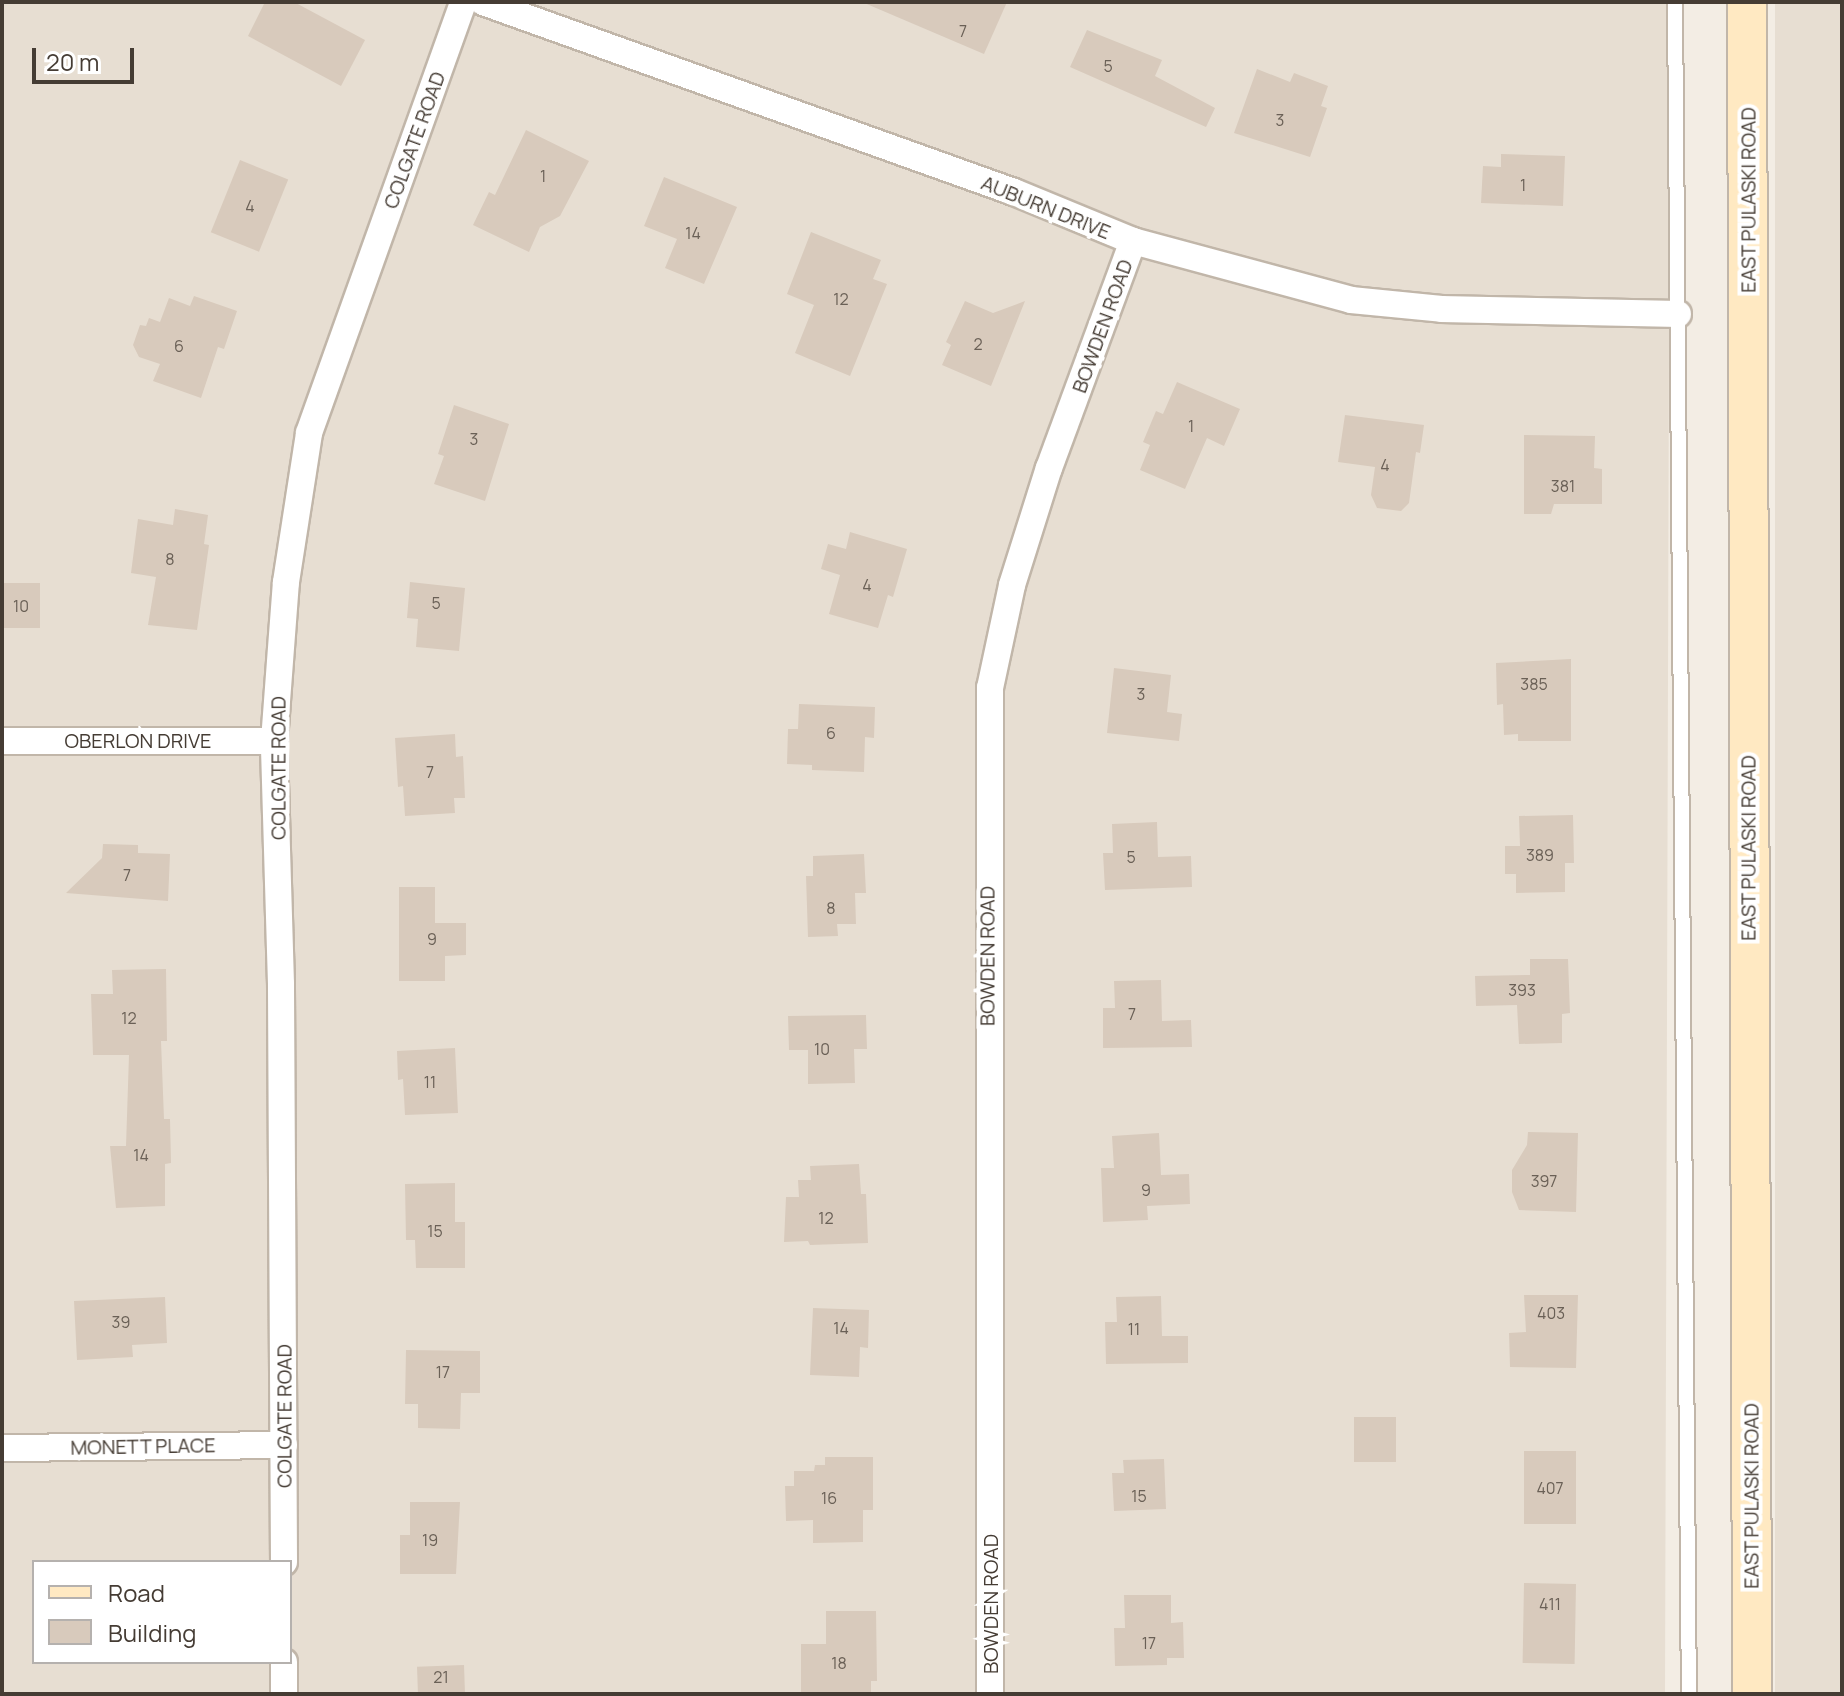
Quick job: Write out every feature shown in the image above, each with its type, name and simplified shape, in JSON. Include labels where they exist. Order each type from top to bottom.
[{"type":"main road","name":"EAST PULASKI ROAD","points":[[1747,2],[1752,1694]]},
{"type":"street","name":"COLGATE ROAD","points":[[284,1560],[281,984],[274,741],[286,582],[309,433],[463,2]]},
{"type":"street","name":"AUBURN DRIVE","points":[[483,2],[1014,192],[1133,241],[1351,300],[1442,309],[1678,314]]},
{"type":"street","name":"BOWDEN ROAD","points":[[990,1694],[987,818],[990,688],[1012,585],[1049,468],[1133,241]]},
{"type":"street","name":"OBERLON DRIVE","points":[[2,741],[274,741]]},
{"type":"street","name":"MONETT PLACE","points":[[2,1448],[284,1445]]},
{"type":"street","points":[[284,1664],[284,1694]]},
{"type":"lane","points":[[1675,2],[1689,1694]]},
{"type":"shaded area","points":[[2,2],[1670,2],[1665,1694],[2,1694]]},
{"type":"shaded area","points":[[1775,2],[1842,2],[1842,1694],[1775,1694]]},
{"type":"building","points":[[265,2],[294,2],[365,40],[341,86],[248,36]]},
{"type":"building","points":[[862,2],[1007,2],[984,54]]},
{"type":"building","points":[[1087,30],[1162,60],[1155,76],[1215,108],[1206,127],[1070,67]]},
{"type":"building","points":[[1257,69],[1290,82],[1294,73],[1328,86],[1321,106],[1327,108],[1310,157],[1234,133]]},
{"type":"building","points":[[526,130],[589,161],[560,216],[540,227],[529,252],[473,225],[489,192],[495,195]]},
{"type":"building","points":[[1501,154],[1565,156],[1563,206],[1481,203],[1483,166],[1501,167]]},
{"type":"building","points":[[240,160],[288,179],[259,252],[211,232]]},
{"type":"building","points":[[664,177],[737,207],[704,284],[665,268],[677,239],[644,226]]},
{"type":"building","points":[[811,232],[881,260],[873,279],[887,284],[850,376],[795,353],[814,305],[787,294]]},
{"type":"building","points":[[194,296],[237,311],[224,349],[218,347],[201,398],[153,381],[160,364],[139,357],[133,345],[140,325],[146,326],[149,318],[160,322],[169,298],[190,306]]},
{"type":"building","points":[[965,301],[993,313],[1025,301],[991,386],[942,365],[951,345],[946,342]]},
{"type":"building","points":[[1177,382],[1240,409],[1224,446],[1207,438],[1185,489],[1140,470],[1150,445],[1143,442],[1156,411],[1163,414]]},
{"type":"building","points":[[454,405],[509,424],[485,501],[434,484],[444,456],[438,454]]},
{"type":"building","points":[[1345,415],[1424,425],[1420,453],[1416,452],[1409,503],[1401,511],[1377,508],[1371,495],[1375,467],[1338,462]]},
{"type":"building","points":[[1524,435],[1595,436],[1594,468],[1602,469],[1602,504],[1554,504],[1551,514],[1524,514]]},
{"type":"building","points":[[175,509],[208,515],[204,544],[209,545],[197,630],[148,625],[156,577],[131,573],[138,519],[173,525]]},
{"type":"building","points":[[850,532],[907,549],[893,597],[888,595],[878,628],[829,614],[840,575],[821,569],[828,544],[846,549]]},
{"type":"building","points":[[410,582],[465,588],[459,651],[416,647],[418,619],[407,618]]},
{"type":"building","points":[[2,583],[40,583],[40,628],[2,628]]},
{"type":"building","points":[[1571,659],[1571,741],[1518,741],[1518,734],[1504,735],[1503,704],[1497,705],[1496,663]]},
{"type":"building","points":[[1114,668],[1171,675],[1167,712],[1182,714],[1179,741],[1107,733]]},
{"type":"building","points":[[799,704],[875,707],[874,738],[865,737],[864,772],[812,770],[812,765],[787,764],[788,729],[798,729]]},
{"type":"building","points":[[455,734],[456,757],[463,756],[465,798],[454,798],[455,813],[405,816],[403,786],[398,787],[395,738]]},
{"type":"building","points":[[1573,815],[1574,863],[1565,863],[1565,892],[1516,893],[1516,874],[1505,874],[1505,846],[1520,846],[1519,816]]},
{"type":"building","points":[[1157,822],[1158,857],[1191,856],[1192,887],[1105,890],[1103,853],[1113,853],[1112,824]]},
{"type":"building","points":[[103,844],[138,845],[138,853],[170,854],[168,901],[66,893],[102,858]]},
{"type":"building","points":[[864,854],[866,893],[855,893],[856,924],[837,924],[838,936],[808,937],[806,876],[813,876],[813,856]]},
{"type":"building","points":[[399,887],[435,887],[435,923],[466,923],[466,955],[445,956],[445,981],[399,981]]},
{"type":"building","points":[[1530,959],[1568,959],[1570,1013],[1562,1014],[1562,1043],[1519,1044],[1517,1005],[1476,1006],[1475,976],[1530,975]]},
{"type":"building","points":[[166,969],[167,1041],[161,1041],[164,1119],[170,1119],[171,1163],[165,1164],[165,1206],[116,1208],[110,1146],[126,1146],[129,1055],[93,1055],[91,994],[113,994],[112,970]]},
{"type":"building","points":[[1161,980],[1162,1021],[1191,1020],[1192,1047],[1103,1048],[1103,1008],[1115,1008],[1114,981]]},
{"type":"building","points":[[866,1015],[867,1049],[854,1049],[855,1083],[808,1084],[808,1050],[789,1050],[788,1016]]},
{"type":"building","points":[[455,1048],[458,1113],[405,1115],[403,1079],[398,1080],[397,1051]]},
{"type":"building","points":[[1528,1132],[1578,1133],[1576,1212],[1519,1210],[1512,1192],[1512,1170],[1527,1145]]},
{"type":"building","points":[[1159,1133],[1161,1175],[1189,1174],[1190,1204],[1147,1206],[1148,1220],[1103,1222],[1101,1168],[1114,1168],[1112,1136]]},
{"type":"building","points":[[859,1164],[861,1194],[866,1194],[868,1243],[810,1245],[808,1241],[784,1242],[786,1197],[799,1197],[798,1180],[811,1180],[810,1166]]},
{"type":"building","points":[[455,1183],[455,1222],[465,1222],[465,1268],[416,1268],[415,1240],[406,1240],[405,1184]]},
{"type":"building","points":[[1524,1295],[1578,1295],[1576,1368],[1510,1367],[1509,1333],[1526,1332]]},
{"type":"building","points":[[1161,1296],[1162,1336],[1188,1336],[1188,1363],[1106,1364],[1105,1322],[1117,1322],[1116,1297]]},
{"type":"building","points":[[165,1297],[167,1343],[132,1345],[133,1357],[77,1360],[74,1301]]},
{"type":"building","points":[[813,1308],[869,1310],[868,1348],[860,1347],[859,1377],[810,1375]]},
{"type":"building","points":[[406,1350],[480,1351],[480,1393],[461,1393],[460,1429],[418,1428],[418,1404],[405,1404]]},
{"type":"building","points":[[1354,1417],[1396,1417],[1396,1462],[1354,1462]]},
{"type":"building","points":[[1524,1451],[1576,1451],[1576,1524],[1524,1524]]},
{"type":"building","points":[[825,1457],[873,1457],[873,1510],[863,1510],[863,1542],[813,1543],[813,1520],[786,1521],[785,1486],[794,1486],[794,1471],[814,1471],[815,1465],[825,1465]]},
{"type":"building","points":[[1164,1459],[1166,1509],[1114,1511],[1112,1473],[1124,1473],[1123,1460]]},
{"type":"building","points":[[410,1502],[460,1502],[456,1574],[400,1574],[400,1535],[410,1535]]},
{"type":"building","points":[[1524,1583],[1576,1584],[1575,1664],[1523,1663]]},
{"type":"building","points":[[1124,1595],[1171,1595],[1171,1623],[1183,1622],[1184,1658],[1167,1658],[1167,1665],[1115,1666],[1114,1628],[1125,1628]]},
{"type":"building","points":[[826,1611],[876,1611],[877,1681],[871,1681],[871,1694],[801,1694],[801,1644],[826,1644]]},
{"type":"building","points":[[464,1665],[465,1694],[418,1694],[417,1667]]}]
